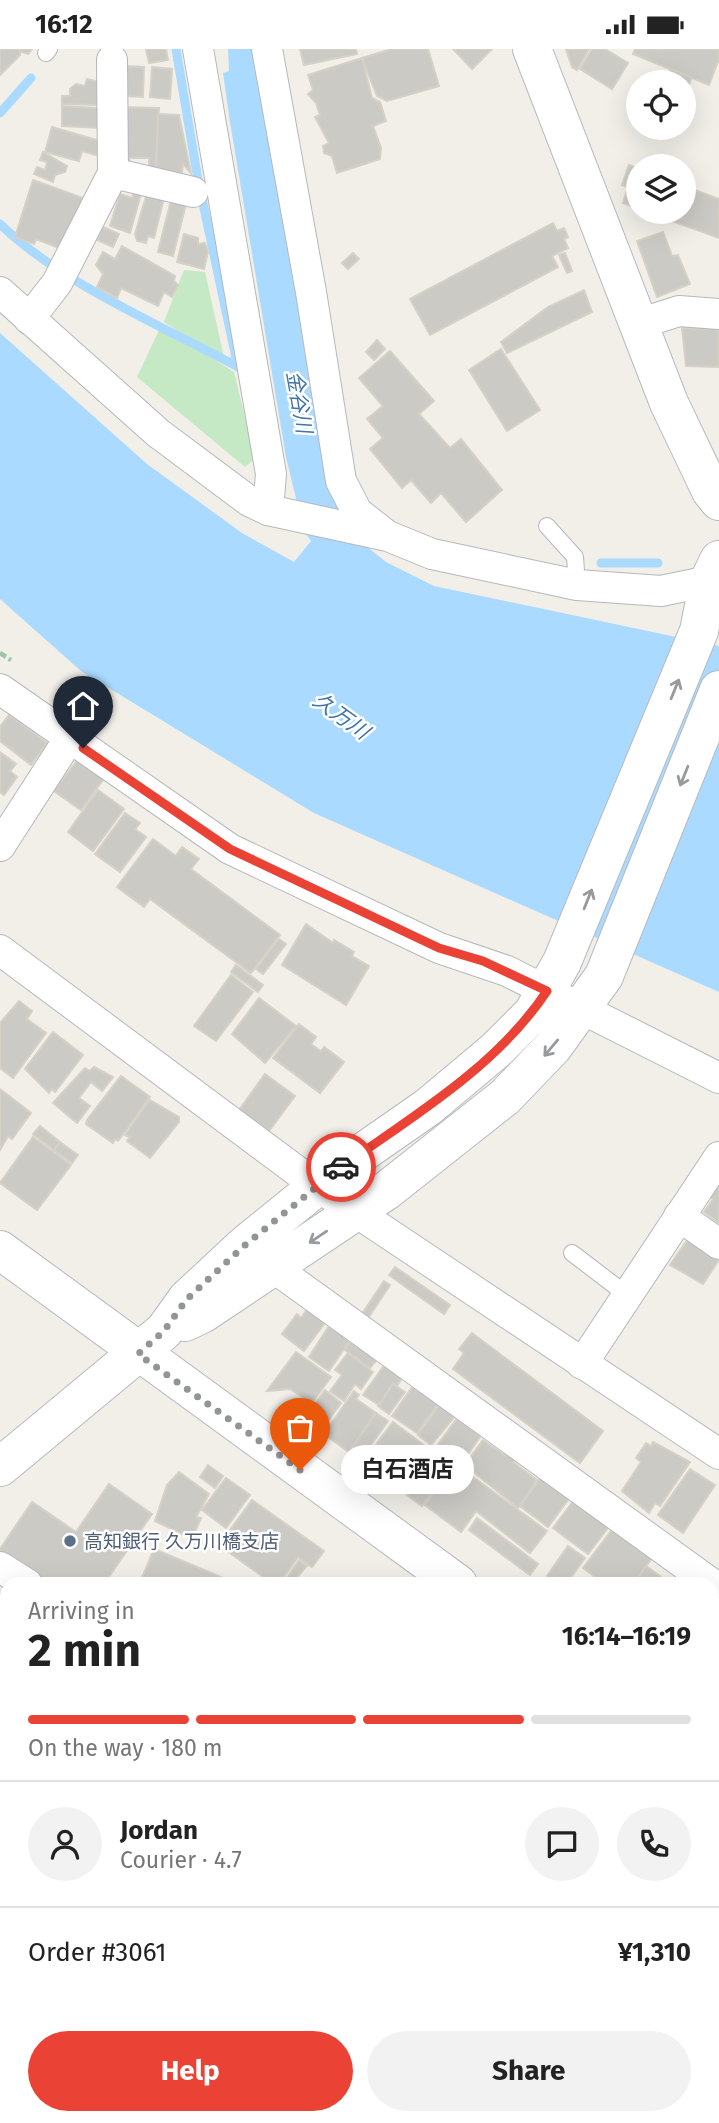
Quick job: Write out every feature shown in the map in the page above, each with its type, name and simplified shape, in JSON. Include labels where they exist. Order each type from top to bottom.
[{"type":"street","points":[[198,49],[277,512]]},
{"type":"street","points":[[267,49],[311,292],[341,481],[357,512],[388,536]]},
{"type":"street","points":[[532,49],[669,403],[711,491],[719,501]]},
{"type":"street","points":[[29,319],[61,274],[113,173],[112,60]]},
{"type":"street","points":[[113,173],[193,192]]},
{"type":"street","points":[[0,292],[158,433],[249,501],[277,512],[388,536],[432,554],[577,585],[661,591],[716,573]]},
{"type":"street","points":[[638,324],[679,311],[719,314]]},
{"type":"street","points":[[0,1468],[151,1342],[187,1299],[245,1245],[317,1186],[438,1099],[519,1027],[555,977],[699,631],[716,573]]},
{"type":"street","points":[[0,689],[230,849],[439,948],[555,977],[581,1008],[719,1079]]},
{"type":"street","points":[[151,1342],[202,1314],[355,1213],[505,1097],[553,1047],[606,973],[719,690]]},
{"type":"street","points":[[5,828],[69,739]]},
{"type":"street","points":[[0,950],[355,1213],[719,1454]]},
{"type":"street","points":[[582,1364],[719,1157]]},
{"type":"street","points":[[679,1216],[719,1244]]},
{"type":"street","points":[[0,1250],[151,1342],[448,1577]]},
{"type":"street","points":[[273,1267],[702,1577]]},
{"type":"street","points":[[0,1567],[16,1577]]},
{"type":"lane","points":[[547,526],[575,557],[577,585]]},
{"type":"lane","points":[[572,1253],[627,1295]]},
{"type":"path","points":[[0,653],[21,668]]},
{"type":"green space","points":[[184,270],[205,272],[225,362],[164,322]]},
{"type":"green space","points":[[161,326],[234,372],[255,459],[245,467],[137,377]]},
{"type":"water","points":[[228,49],[252,49],[329,476],[366,546],[386,562],[434,586],[719,646],[719,992],[314,813],[81,671],[0,599],[0,333],[147,464],[242,533],[294,562],[311,541],[304,531],[286,457],[223,73],[229,71]]},
{"type":"building","points":[[0,49],[32,49],[28,54],[20,51],[20,55],[0,75]]},
{"type":"building","points":[[146,49],[166,49],[168,60],[149,63]]},
{"type":"building","points":[[300,49],[356,49],[357,54],[304,65]]},
{"type":"building","points":[[392,49],[428,49],[439,86],[387,101],[377,96],[362,58]]},
{"type":"building","points":[[453,49],[492,49],[472,69]]},
{"type":"building","points":[[566,49],[589,49],[577,70],[572,67]]},
{"type":"building","points":[[592,49],[605,49],[628,63],[612,89],[580,69]]},
{"type":"building","points":[[635,49],[719,49],[719,59],[709,85],[696,80],[696,70],[672,70],[633,54]]},
{"type":"building","points":[[362,58],[372,98],[380,102],[386,121],[373,126],[381,148],[380,159],[337,173],[332,156],[324,153],[323,146],[329,143],[315,117],[320,115],[316,103],[308,94],[313,90],[308,75]]},
{"type":"building","points":[[126,66],[144,67],[143,97],[126,96]]},
{"type":"building","points":[[152,67],[172,69],[170,99],[150,97]]},
{"type":"building","points":[[87,79],[99,82],[99,105],[62,104],[62,96],[70,96],[70,89],[76,84],[85,86]]},
{"type":"building","points":[[62,106],[98,108],[100,128],[62,126]]},
{"type":"building","points":[[121,107],[159,108],[156,171],[149,169],[149,158],[130,158],[127,163]]},
{"type":"building","points":[[158,114],[179,115],[191,173],[183,164],[182,173],[156,171]]},
{"type":"building","points":[[52,127],[100,141],[96,155],[82,151],[79,161],[45,152]]},
{"type":"building","points":[[43,152],[67,166],[65,172],[55,175],[53,182],[34,174],[37,167],[45,170],[47,162],[40,160]]},
{"type":"building","points":[[33,180],[83,198],[64,250],[36,239],[34,244],[15,237]]},
{"type":"building","points":[[696,190],[719,199],[719,238],[680,224],[696,224]]},
{"type":"building","points":[[134,192],[141,194],[130,233],[110,226],[120,194],[132,198]]},
{"type":"building","points":[[147,193],[164,198],[154,238],[148,236],[146,243],[137,241],[135,234]]},
{"type":"building","points":[[171,200],[186,204],[173,256],[158,252]]},
{"type":"building","points":[[553,223],[557,231],[564,228],[568,237],[564,239],[568,248],[552,256],[558,267],[430,335],[410,299]]},
{"type":"building","points":[[103,227],[119,234],[113,247],[97,240]]},
{"type":"building","points":[[663,232],[672,256],[678,255],[690,284],[657,297],[637,241]]},
{"type":"building","points":[[184,234],[198,238],[198,244],[205,243],[208,252],[204,269],[177,262]]},
{"type":"building","points":[[122,246],[175,276],[174,281],[178,285],[172,297],[164,292],[158,306],[121,288],[117,298],[97,287],[103,274],[96,265],[103,252],[115,259]]},
{"type":"building","points":[[353,253],[359,259],[348,269],[342,263]]},
{"type":"building","points":[[565,253],[572,271],[567,273],[559,255]]},
{"type":"building","points":[[584,290],[592,312],[507,353],[501,342],[548,307]]},
{"type":"building","points":[[682,328],[719,329],[719,367],[686,366]]},
{"type":"building","points":[[377,340],[385,349],[374,360],[366,352]]},
{"type":"building","points":[[501,349],[540,410],[507,431],[469,370]]},
{"type":"building","points":[[390,351],[434,401],[419,414],[450,448],[461,439],[502,490],[466,522],[441,493],[431,503],[411,480],[402,488],[370,449],[383,438],[367,419],[383,406],[359,378]]},
{"type":"building","points":[[9,715],[47,743],[31,765],[0,741],[0,727]]},
{"type":"building","points":[[0,752],[16,764],[10,771],[17,777],[4,795],[0,792]]},
{"type":"building","points":[[79,758],[105,777],[81,810],[54,791]]},
{"type":"building","points":[[98,790],[124,809],[93,851],[68,832]]},
{"type":"building","points":[[125,813],[140,823],[135,829],[146,837],[120,872],[95,854]]},
{"type":"building","points":[[153,839],[176,856],[182,847],[199,859],[191,869],[280,935],[251,973],[150,899],[144,907],[117,887]]},
{"type":"building","points":[[306,924],[333,943],[334,940],[354,952],[352,956],[369,966],[346,1005],[282,965]]},
{"type":"building","points":[[279,939],[286,944],[263,974],[256,969]]},
{"type":"building","points":[[236,965],[263,985],[258,992],[231,972]]},
{"type":"building","points":[[231,975],[253,992],[216,1041],[194,1026]]},
{"type":"building","points":[[259,998],[296,1026],[265,1063],[232,1034]]},
{"type":"building","points":[[19,1001],[32,1011],[27,1019],[46,1033],[13,1078],[0,1068],[0,1023]]},
{"type":"building","points":[[299,1024],[316,1037],[311,1044],[321,1051],[324,1047],[344,1062],[320,1093],[273,1058]]},
{"type":"building","points":[[53,1032],[83,1055],[55,1092],[52,1089],[49,1093],[25,1069]]},
{"type":"building","points":[[94,1067],[113,1077],[102,1091],[91,1082],[79,1098],[90,1106],[77,1123],[53,1103],[85,1068],[90,1071]]},
{"type":"building","points":[[265,1074],[295,1096],[269,1131],[239,1110]]},
{"type":"building","points":[[121,1076],[150,1097],[118,1141],[115,1139],[113,1143],[86,1124]]},
{"type":"building","points":[[0,1089],[31,1113],[12,1139],[8,1136],[0,1150]]},
{"type":"building","points":[[150,1100],[179,1117],[179,1122],[150,1158],[127,1141],[130,1137],[125,1135]]},
{"type":"building","points":[[40,1126],[60,1142],[54,1150],[33,1134]]},
{"type":"building","points":[[33,1137],[71,1165],[37,1210],[0,1183]]},
{"type":"building","points":[[60,1142],[78,1155],[72,1163],[54,1150]]},
{"type":"building","points":[[719,1180],[719,1223],[704,1212],[713,1199],[708,1196]]},
{"type":"building","points":[[688,1239],[719,1260],[703,1284],[670,1265]]},
{"type":"building","points":[[395,1267],[450,1305],[444,1314],[389,1275]]},
{"type":"building","points":[[384,1281],[390,1285],[366,1321],[360,1317]]},
{"type":"building","points":[[309,1307],[327,1320],[304,1351],[282,1334],[297,1314],[301,1318]]},
{"type":"building","points":[[329,1326],[350,1340],[329,1371],[309,1357]]},
{"type":"building","points":[[472,1333],[603,1431],[580,1463],[453,1369],[464,1353],[459,1349]]},
{"type":"building","points":[[353,1339],[379,1357],[370,1368],[345,1350]]},
{"type":"building","points":[[296,1352],[331,1377],[312,1403],[290,1389],[267,1391]]},
{"type":"building","points":[[348,1353],[373,1372],[361,1389],[355,1384],[344,1401],[330,1391],[342,1375],[335,1370]]},
{"type":"building","points":[[385,1364],[403,1376],[397,1386],[393,1384],[379,1405],[363,1395]]},
{"type":"building","points":[[393,1384],[405,1392],[389,1414],[378,1406]]},
{"type":"building","points":[[413,1386],[438,1404],[417,1433],[392,1416]]},
{"type":"building","points":[[325,1390],[341,1403],[321,1431],[305,1418]]},
{"type":"building","points":[[354,1391],[359,1395],[356,1399],[376,1413],[349,1452],[324,1434]]},
{"type":"building","points":[[441,1403],[456,1415],[431,1445],[418,1435]]},
{"type":"building","points":[[376,1413],[388,1421],[361,1459],[349,1452]]},
{"type":"building","points":[[458,1417],[482,1434],[461,1464],[437,1446]]},
{"type":"building","points":[[393,1422],[433,1452],[404,1488],[391,1479],[394,1475],[368,1455]]},
{"type":"building","points":[[483,1440],[506,1456],[509,1450],[518,1456],[513,1462],[537,1480],[518,1508],[465,1465]]},
{"type":"building","points":[[653,1442],[690,1462],[660,1506],[655,1503],[649,1513],[622,1491],[641,1462],[636,1458],[646,1443],[651,1446]]},
{"type":"building","points":[[437,1452],[453,1464],[422,1506],[407,1495]]},
{"type":"building","points":[[455,1464],[547,1531],[530,1553],[476,1511],[461,1532],[425,1505]]},
{"type":"building","points":[[208,1465],[223,1476],[215,1488],[200,1477]]},
{"type":"building","points":[[690,1469],[715,1485],[683,1533],[658,1515]]},
{"type":"building","points":[[179,1472],[209,1494],[196,1517],[201,1518],[192,1539],[155,1521],[167,1485]]},
{"type":"building","points":[[543,1475],[571,1496],[548,1527],[520,1506]]},
{"type":"building","points":[[226,1478],[250,1495],[226,1528],[202,1510]]},
{"type":"building","name":"高知銀行 久万川橋支店","points":[[109,1484],[152,1514],[109,1577],[33,1577],[0,1555],[0,1549],[32,1502],[76,1532]]},
{"type":"building","points":[[575,1499],[610,1525],[588,1554],[553,1528]]},
{"type":"building","points":[[252,1500],[324,1551],[312,1567],[298,1557],[284,1577],[263,1577],[219,1545]]},
{"type":"building","points":[[477,1518],[538,1564],[530,1575],[469,1530]]},
{"type":"building","points":[[614,1527],[652,1558],[638,1577],[595,1577],[583,1568]]},
{"type":"building","points":[[568,1546],[585,1558],[571,1577],[547,1576]]},
{"type":"building","points":[[154,1549],[221,1577],[142,1577]]},
{"type":"building","points":[[299,1560],[307,1566],[297,1577],[287,1577]]},
{"type":"building","points":[[646,1566],[661,1577],[639,1577]]},
{"type":"waterway","points":[[0,224],[25,246],[83,285],[238,367],[198,180],[176,49]]},
{"type":"waterway","points":[[0,113],[31,78]]},
{"type":"waterway","points":[[601,563],[658,563]]},
{"type":"way so far","points":[[300,1470],[138,1354],[164,1331],[187,1299],[245,1245],[341,1167]]},
{"type":"place","name":"白石酒店","points":[[300,1470]]},
{"type":"place","name":"高知銀行 久万川橋支店","points":[[70,1541]]},
{"type":"route","points":[[83,748],[230,849],[439,948],[483,961],[547,991],[533,1013],[496,1050],[428,1107],[341,1167]]},
{"type":"water label","name":"金谷川","points":[[299,402]]},
{"type":"water label","name":"久万川","points":[[341,716]]}]
